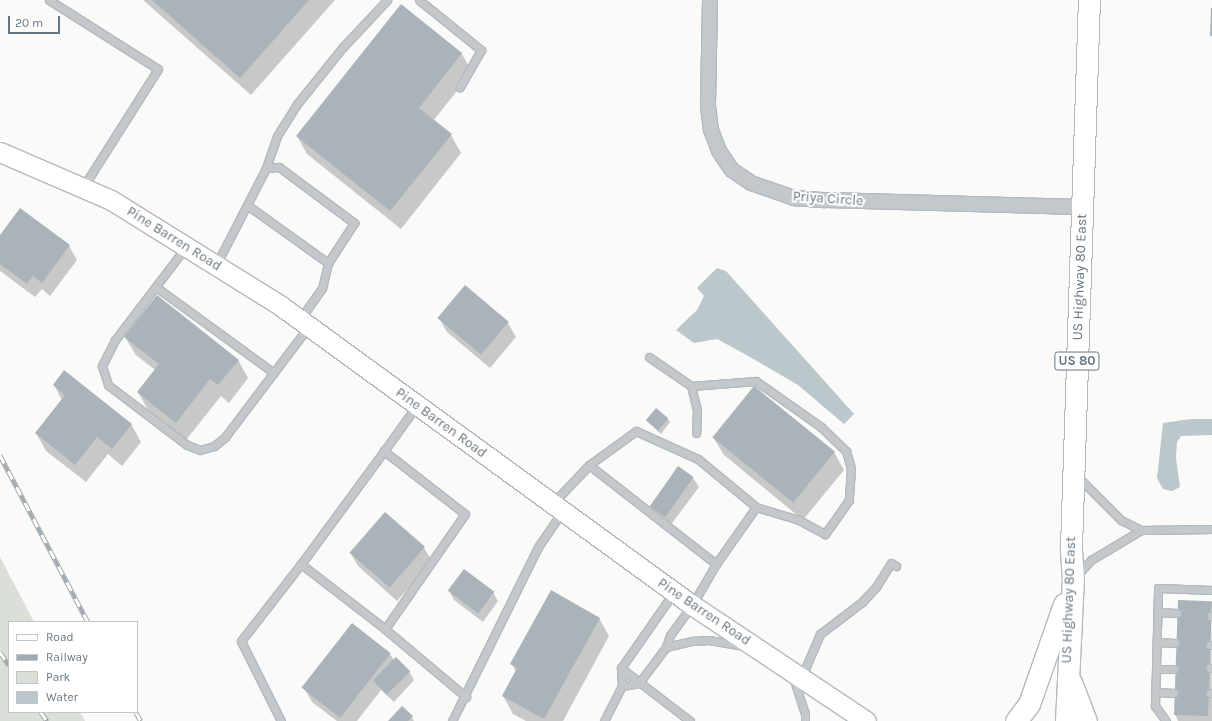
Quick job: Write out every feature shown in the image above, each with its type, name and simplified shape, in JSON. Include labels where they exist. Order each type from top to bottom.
[{"type":"main road","name":"US Highway 80 East","points":[[1066,721],[1067,670],[1073,579],[1074,474],[1089,0]]},
{"type":"main road","name":"Pine Barren Road","points":[[0,152],[111,200],[216,265],[304,323],[692,605],[866,721]]},
{"type":"main road","points":[[1016,721],[1029,704],[1073,579]]},
{"type":"main road","points":[[1067,670],[1086,721]]},
{"type":"street","name":"Priya Circle","points":[[710,0],[708,106],[711,130],[719,152],[732,170],[751,183],[794,198],[1082,208]]},
{"type":"lane","points":[[49,0],[158,69],[83,188]]},
{"type":"lane","points":[[216,265],[266,168],[276,136],[297,104],[342,48],[387,0]]},
{"type":"lane","points":[[419,0],[481,50],[460,87]]},
{"type":"lane","points":[[186,246],[115,340],[102,366],[108,385],[187,445],[200,450],[214,446],[235,425],[274,373],[304,323],[322,288],[328,263],[354,223],[279,167],[266,168]]},
{"type":"lane","points":[[247,205],[328,263]]},
{"type":"lane","points":[[156,287],[274,373]]},
{"type":"lane","points":[[452,721],[466,697],[557,508],[589,465],[636,431],[698,459],[756,507],[799,520],[825,534],[849,500],[851,468],[846,451],[821,427],[756,381],[691,386],[648,357]]},
{"type":"lane","points":[[691,386],[697,410],[696,433]]},
{"type":"lane","points":[[281,721],[241,641],[301,564],[417,405]]},
{"type":"lane","points":[[384,451],[465,514],[385,629]]},
{"type":"lane","points":[[589,465],[716,564]]},
{"type":"lane","points":[[1074,474],[1121,520],[1141,530],[1212,529]]},
{"type":"lane","points":[[622,686],[639,683],[666,647],[670,635],[692,605],[716,564],[756,507]]},
{"type":"lane","points":[[1073,579],[1091,560],[1141,530]]},
{"type":"lane","points":[[805,721],[805,713],[796,675],[820,634],[862,602],[876,587],[891,563],[896,566]]},
{"type":"lane","points":[[301,564],[385,629],[466,697]]},
{"type":"lane","points":[[1166,721],[1155,706],[1158,588],[1212,590]]},
{"type":"lane","points":[[604,721],[622,686],[621,668],[674,592]]},
{"type":"lane","points":[[1157,612],[1177,613]]},
{"type":"lane","points":[[666,647],[693,641],[710,640],[760,651]]},
{"type":"lane","points":[[1157,642],[1175,643]]},
{"type":"lane","points":[[621,668],[690,721]]},
{"type":"lane","points":[[1156,669],[1174,669]]},
{"type":"lane","points":[[1155,692],[1174,693]]},
{"type":"green space","points":[[0,557],[33,621],[8,621],[8,713],[81,713],[85,721],[0,721]]},
{"type":"water","points":[[717,268],[726,271],[854,414],[844,424],[798,385],[743,353],[717,339],[694,343],[676,330],[697,310],[704,296],[697,288]]},
{"type":"water","points":[[1191,419],[1212,419],[1212,435],[1181,436],[1177,442],[1176,458],[1180,487],[1172,491],[1163,489],[1157,478],[1163,423]]},
{"type":"building","points":[[152,0],[309,0],[240,78]]},
{"type":"building","points":[[401,4],[462,53],[419,108],[452,134],[390,211],[296,136]]},
{"type":"building","points":[[1211,8],[1212,36],[1210,36]]},
{"type":"building","points":[[20,208],[70,245],[42,283],[33,276],[27,284],[0,264],[0,235]]},
{"type":"building","points":[[465,285],[509,322],[481,355],[437,318]]},
{"type":"building","points":[[157,295],[239,360],[218,385],[210,379],[176,423],[137,392],[159,364],[124,337]]},
{"type":"building","points":[[64,370],[132,424],[112,449],[97,437],[75,465],[35,433],[65,395],[53,385]]},
{"type":"building","points":[[754,386],[835,451],[793,503],[712,437]]},
{"type":"building","points":[[656,408],[668,418],[658,431],[646,420]]},
{"type":"building","points":[[678,466],[694,477],[665,517],[650,506]]},
{"type":"building","points":[[385,512],[425,547],[390,588],[350,553]]},
{"type":"building","points":[[464,569],[494,592],[478,613],[448,591]]},
{"type":"building","points":[[551,590],[600,618],[544,719],[502,696],[517,668],[510,664]]},
{"type":"building","points":[[1178,600],[1212,601],[1208,716],[1174,715]]},
{"type":"building","points":[[352,623],[391,653],[340,718],[302,688]]},
{"type":"building","points":[[396,657],[410,671],[387,694],[373,680]]},
{"type":"building","points":[[402,706],[413,716],[408,721],[388,721]]},
{"type":"railway","points":[[0,455],[87,621]]},
{"type":"railway","points":[[0,652],[8,664]]},
{"type":"railway","points":[[42,713],[47,721]]},
{"type":"railway","points":[[137,713],[141,721]]}]
